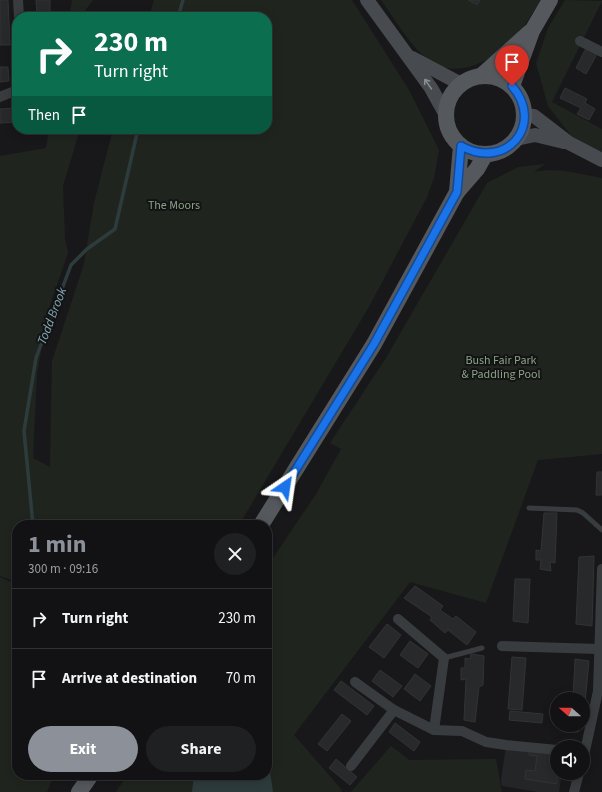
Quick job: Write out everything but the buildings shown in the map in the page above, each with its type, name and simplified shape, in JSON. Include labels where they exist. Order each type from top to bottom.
[{"type":"main road","points":[[512,86],[532,31],[550,0]]},
{"type":"main road","points":[[480,76],[532,31]]},
{"type":"main road","points":[[492,76],[502,79],[512,86],[519,94],[523,104],[524,115],[522,128],[516,139],[508,147],[497,153],[485,155],[472,152],[461,146],[450,132],[446,115],[448,101],[460,84],[470,78],[492,76]]},
{"type":"main road","points":[[457,192],[461,146]]},
{"type":"main road","points":[[264,520],[374,344],[457,192],[477,170],[485,155]]},
{"type":"main road","points":[[79,792],[87,780]]},
{"type":"street","points":[[18,0],[19,12]]},
{"type":"street","points":[[367,0],[431,88],[446,115]]},
{"type":"street","points":[[580,41],[602,52]]},
{"type":"street","points":[[408,56],[460,84]]},
{"type":"street","points":[[0,97],[12,92]]},
{"type":"street","points":[[524,115],[534,116],[569,143],[602,160]]},
{"type":"street","points":[[516,139],[535,135],[569,143]]},
{"type":"street","points":[[588,740],[600,691],[599,649],[602,569]]},
{"type":"street","points":[[398,619],[444,658],[434,730]]},
{"type":"street","points":[[502,646],[599,649]]},
{"type":"street","points":[[355,682],[394,710],[434,730],[462,731],[486,742],[550,749]]},
{"type":"street","points":[[351,766],[394,710]]},
{"type":"street","points":[[574,792],[577,780]]},
{"type":"lane","points":[[529,508],[577,510],[583,513],[602,530]]},
{"type":"lane","points":[[444,658],[482,648]]},
{"type":"shaded area","points":[[506,746],[550,751],[550,780],[561,780],[559,792],[538,792],[502,786],[501,780]]},
{"type":"shaded area","points":[[193,780],[271,780],[273,792],[192,792]]},
{"type":"green space","points":[[72,0],[93,0],[86,12],[70,12]]},
{"type":"green space","name":"The Moors","points":[[154,0],[352,0],[409,90],[439,150],[434,178],[427,197],[370,305],[242,520],[12,520],[12,580],[0,576],[0,156],[46,148],[48,134],[79,134],[63,186],[65,238],[68,253],[48,311],[37,374],[33,458],[50,467],[52,361],[84,264],[94,203],[112,134],[272,134],[272,12],[150,12]]},
{"type":"green space","points":[[381,0],[541,0],[521,31],[502,50],[477,64],[464,68],[451,68],[438,65],[419,52]]},
{"type":"green space","points":[[565,0],[602,1],[552,102],[602,129],[602,156],[577,143],[548,106],[536,63],[548,28]]},
{"type":"green space","name":"Bush Fair Park & Paddling Pool","points":[[545,164],[534,172],[551,170],[602,178],[602,454],[538,460],[486,603],[410,582],[294,735],[342,790],[341,792],[116,792],[124,780],[272,780],[272,560],[316,494],[341,449],[330,443],[386,358],[487,183],[518,167]]},
{"type":"green space","points":[[0,577],[12,583],[12,780],[52,780],[47,792],[0,792]]},
{"type":"green space","points":[[391,746],[409,760],[496,759],[502,792],[351,792]]},
{"type":"waterway","name":"Todd Brook","points":[[179,12],[183,0]]},
{"type":"waterway","name":"Todd Brook","points":[[33,520],[24,431],[36,358],[71,265],[87,249],[115,229],[137,134]]},
{"type":"route","points":[[285,487],[374,344],[457,192],[461,146],[472,152],[485,155],[497,153],[508,147],[516,139],[522,128],[524,115],[523,104],[519,94],[512,86]]}]
